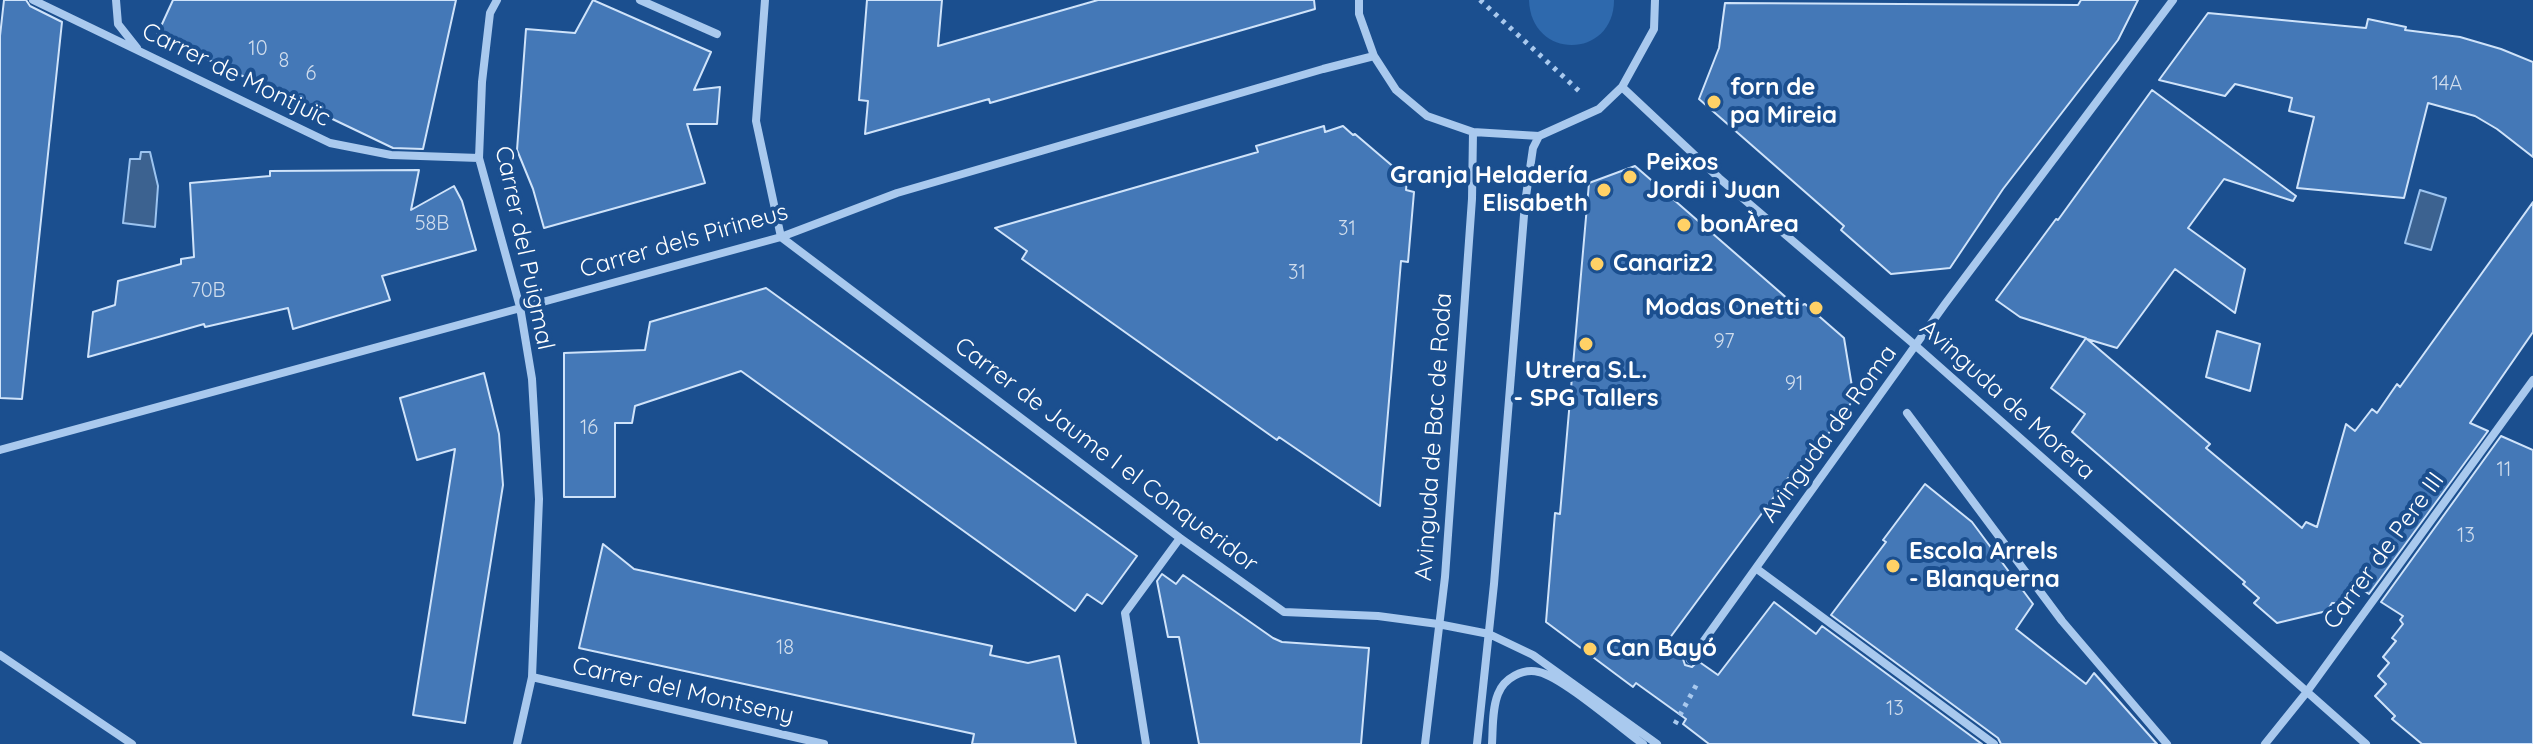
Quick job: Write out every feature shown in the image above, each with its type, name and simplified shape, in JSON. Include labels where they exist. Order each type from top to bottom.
[{"type":"street","name":"Carrer de Montjuïc","points":[[33,0],[330,143],[391,155],[479,158]]},
{"type":"street","points":[[116,0],[118,24],[139,51]]},
{"type":"street","name":"Carrer del Puigmal","points":[[497,0],[490,13],[479,158],[520,307],[532,379],[539,499],[532,677],[517,744]]},
{"type":"street","points":[[640,0],[717,34]]},
{"type":"street","points":[[765,0],[756,121],[781,237]]},
{"type":"street","points":[[1359,0],[1359,14],[1374,56],[1396,90],[1427,116],[1473,132],[1539,136],[1599,109],[1622,87],[1654,29],[1655,0]]},
{"type":"street","name":"Avinguda de Roma","points":[[1690,660],[1916,346],[2173,0]]},
{"type":"street","name":"Carrer dels Pirineus","points":[[0,450],[781,237],[897,193],[1374,56]]},
{"type":"street","name":"Avinguda de Morera","points":[[1622,87],[1719,178],[1916,346],[2366,744]]},
{"type":"street","name":"Avinguda de Bac de Roda","points":[[1425,744],[1445,577],[1472,199],[1473,132]]},
{"type":"street","points":[[1477,744],[1525,203],[1533,148],[1539,136]]},
{"type":"street","name":"Carrer de Jaume I el Conqueridor","points":[[781,237],[1180,538],[1284,612],[1378,616],[1489,634],[1533,655],[1657,744]]},
{"type":"street","name":"Carrer de Pere III","points":[[2265,744],[2306,693],[2533,380]]},
{"type":"street","points":[[1907,413],[2062,621],[2167,744]]},
{"type":"street","points":[[1146,744],[1125,613],[1180,538]]},
{"type":"street","points":[[1757,569],[1994,744]]},
{"type":"street","points":[[0,655],[132,744]]},
{"type":"street","points":[[1492,744],[1500,690],[1511,677],[1531,671],[1553,678],[1643,744]]},
{"type":"street","name":"Carrer del Montseny","points":[[532,677],[824,744]]},
{"type":"path","points":[[1480,0],[1579,91]]},
{"type":"path","points":[[1675,724],[1701,678]]},
{"type":"shaded area","points":[[1529,0],[1614,0],[1610,19],[1601,33],[1588,42],[1572,45],[1557,42],[1543,34],[1533,20]]},
{"type":"shaded area","points":[[141,152],[150,152],[158,186],[155,227],[123,223],[130,159],[140,159]]},
{"type":"shaded area","points":[[2420,190],[2446,198],[2431,250],[2405,243]]},
{"type":"building","points":[[4,0],[26,0],[30,6],[62,22],[22,399],[0,398],[0,36]]},
{"type":"building","points":[[173,0],[456,0],[423,149],[393,148],[157,35]]},
{"type":"building","points":[[593,0],[711,52],[694,90],[720,87],[717,124],[687,124],[705,183],[544,228],[517,150],[526,29],[575,33]]},
{"type":"building","points":[[867,0],[942,0],[938,46],[1098,0],[1314,0],[1315,9],[990,103],[989,99],[865,134],[868,101],[859,100]]},
{"type":"building","points":[[2081,0],[2138,0],[2118,40],[2003,189],[1950,268],[1891,274],[1841,230],[1844,226],[1699,99],[1719,48],[1725,3],[2078,5]]},
{"type":"building","points":[[2208,13],[2366,28],[2368,19],[2406,27],[2405,30],[2460,37],[2533,62],[2533,157],[2475,116],[2428,103],[2404,198],[2297,188],[2314,117],[2289,111],[2292,98],[2235,84],[2225,96],[2159,80]]},
{"type":"building","points":[[2152,90],[2296,196],[2293,201],[2224,179],[2188,228],[2245,269],[2235,313],[2175,269],[2117,348],[2087,339],[2210,444],[2206,448],[2302,528],[2306,522],[2317,527],[2346,424],[2355,431],[2372,409],[2377,413],[2397,384],[2400,387],[2533,202],[2533,332],[2470,423],[2488,431],[2369,594],[2352,583],[2338,603],[2332,603],[2327,611],[2277,623],[2254,603],[2259,598],[2243,584],[2245,582],[2072,432],[2085,414],[2051,388],[2086,338],[2020,317],[1996,300]]},
{"type":"building","points":[[1324,126],[1325,132],[1343,126],[1355,134],[1407,179],[1406,190],[1414,192],[1408,262],[1401,261],[1380,506],[1279,437],[1277,440],[1022,259],[1027,251],[995,228],[1258,152],[1256,146]]},
{"type":"building","points":[[1635,166],[1797,307],[1805,304],[1844,338],[1854,399],[1794,480],[1788,478],[1669,639],[1687,652],[1683,659],[1685,665],[1692,667],[1698,661],[1718,675],[1774,602],[1816,634],[1822,626],[1982,744],[1709,744],[1683,724],[1686,719],[1636,683],[1633,687],[1546,622],[1555,513],[1560,514],[1589,183]]},
{"type":"building","points":[[419,170],[411,210],[454,186],[462,201],[476,250],[382,276],[390,300],[293,329],[288,308],[205,327],[204,324],[88,357],[93,312],[115,305],[118,281],[181,264],[181,259],[194,257],[190,183],[270,176],[270,171]]},
{"type":"building","points":[[766,288],[1137,556],[1102,604],[1087,594],[1075,611],[741,371],[635,406],[632,423],[615,423],[615,497],[564,497],[564,353],[645,350],[650,322]]},
{"type":"building","points":[[2217,331],[2260,344],[2250,391],[2206,377]]},
{"type":"building","points":[[484,373],[499,434],[503,485],[465,723],[413,715],[455,449],[417,460],[400,398]]},
{"type":"building","points":[[2501,436],[2533,450],[2533,744],[2422,744],[2392,719],[2395,716],[2375,696],[2386,684],[2378,676],[2389,663],[2383,657],[2396,641],[2392,638],[2403,624],[2400,620],[2403,616],[2381,602]]},
{"type":"building","points":[[1925,484],[1972,522],[2033,604],[2016,629],[2086,684],[2094,673],[2157,744],[2001,744],[1998,738],[1831,615]]},
{"type":"building","points":[[603,544],[634,569],[992,646],[990,655],[1028,663],[1059,656],[1076,744],[972,744],[974,734],[579,648]]},
{"type":"building","points":[[1162,574],[1176,584],[1183,575],[1282,642],[1369,648],[1361,744],[1199,744],[1179,637],[1168,637],[1157,581]]},
{"type":"place","name":"forn de pa Mireia","points":[[1714,102]]},
{"type":"place","name":"Peixos Jordi i Juan","points":[[1630,177]]},
{"type":"place","name":"Granja Heladería Elisabeth","points":[[1604,190]]},
{"type":"place","name":"bonÀrea","points":[[1684,225]]},
{"type":"place","name":"Canariz2","points":[[1597,264]]},
{"type":"place","name":"Modas Onetti","points":[[1816,308]]},
{"type":"place","name":"Utrera S.L. - SPG Tallers","points":[[1586,344]]},
{"type":"place","name":"Escola Arrels - Blanquerna","points":[[1893,566]]},
{"type":"place","name":"Can Bayó","points":[[1590,649]]}]
